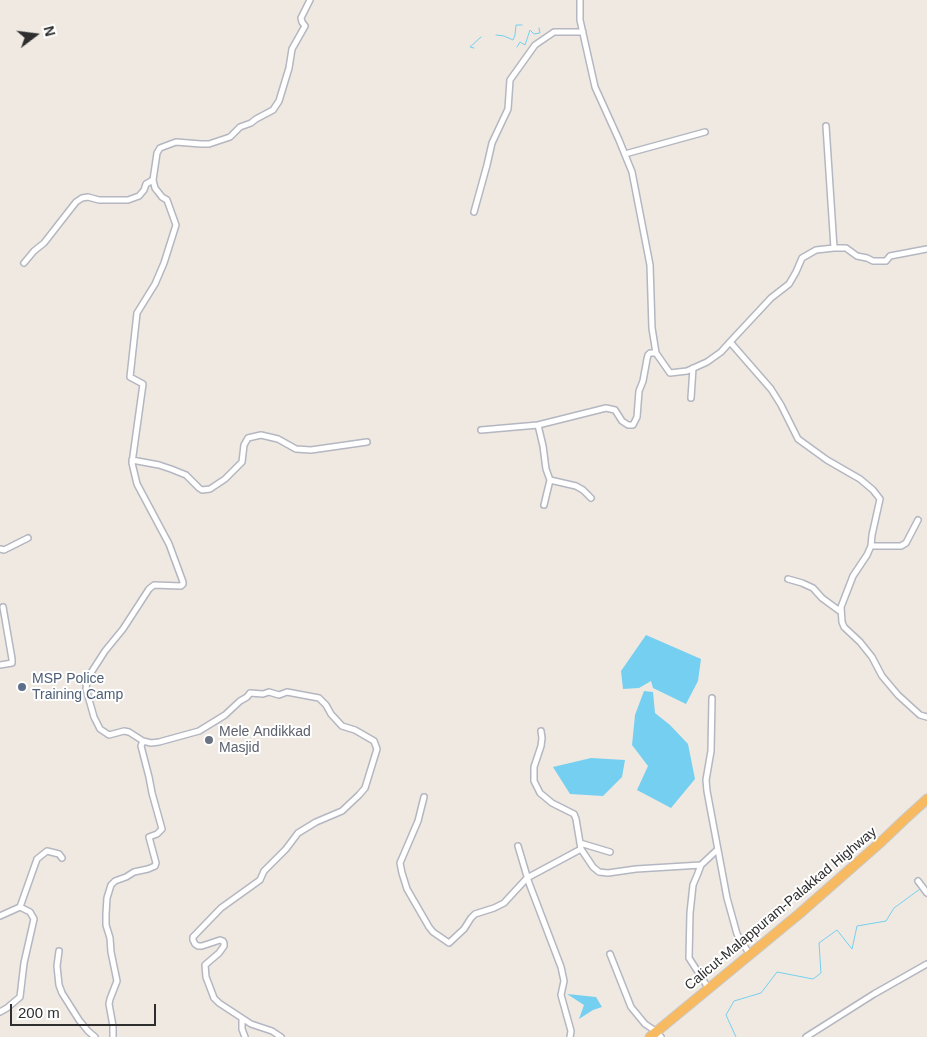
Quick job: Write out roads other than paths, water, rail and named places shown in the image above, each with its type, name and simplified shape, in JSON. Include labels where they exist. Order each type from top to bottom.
[{"type":"highway","name":"Calicut-Malappuram-Palakkad Highway","points":[[656,1035],[799,914],[926,802]]},
{"type":"street","points":[[281,1037],[272,1031],[251,1024],[219,1004],[214,998],[206,978],[205,965],[219,953],[224,946],[223,941],[220,940],[198,946],[193,940],[221,908],[260,880],[264,871],[286,849],[298,833],[316,822],[342,811],[359,795],[365,788],[377,749],[374,741],[342,726],[320,698],[287,692],[279,695],[269,692],[263,694],[250,693],[225,715],[199,731],[159,742],[143,742],[129,732],[109,734],[100,730],[86,689],[87,679],[149,589],[154,586],[181,586],[183,584],[169,544],[137,484],[132,463],[143,384],[130,377],[137,313],[155,284],[176,225],[167,200],[162,197],[152,180],[157,152],[160,148],[176,142],[209,144],[230,137],[237,128],[251,123],[273,110],[279,101],[289,68],[292,49],[304,26],[301,18],[310,0]]},
{"type":"street","points":[[580,0],[580,20],[595,87],[632,172],[650,265],[652,328],[656,353],[670,373],[687,371],[707,362],[721,352],[771,298],[789,284],[802,258],[816,250],[846,248],[857,256],[873,261],[886,260],[890,256],[927,249]]},
{"type":"street","points":[[474,212],[492,143],[508,109],[510,80],[535,45],[554,32],[583,32]]},
{"type":"street","points":[[826,126],[834,248]]},
{"type":"street","points":[[625,154],[705,132]]},
{"type":"street","points":[[24,263],[34,251],[44,244],[76,202],[82,198],[128,200],[140,196],[146,184],[152,180]]},
{"type":"street","points":[[730,342],[771,389],[798,439],[827,460],[860,479],[874,490],[880,499],[871,546],[853,576],[841,607],[842,622],[844,627],[866,649],[882,676],[898,695],[920,715],[927,717]]},
{"type":"street","points":[[481,430],[538,425],[606,408],[615,410],[622,421],[628,425],[633,425],[637,417],[639,391],[643,381],[646,359],[650,353],[656,353]]},
{"type":"street","points":[[691,398],[693,368]]},
{"type":"street","points":[[538,425],[550,480],[544,505]]},
{"type":"street","points":[[132,460],[159,465],[186,475],[202,490],[210,489],[225,479],[242,462],[244,445],[248,438],[262,435],[278,439],[296,449],[312,450],[368,442]]},
{"type":"street","points":[[550,480],[576,486],[591,498]]},
{"type":"street","points":[[871,546],[901,546],[906,543],[918,520]]},
{"type":"street","points":[[0,549],[4,550],[28,538]]},
{"type":"street","points":[[788,579],[813,588],[822,598],[841,612]]},
{"type":"street","points":[[0,665],[12,663],[4,606]]},
{"type":"street","points":[[712,698],[711,750],[706,780],[727,898],[737,934],[750,955]]},
{"type":"street","points":[[541,732],[542,746],[534,767],[534,781],[540,793],[552,803],[574,814],[581,846],[593,867],[599,872],[608,874],[636,869],[701,865]]},
{"type":"street","points":[[113,1037],[109,1004],[117,981],[106,925],[107,898],[111,885],[115,881],[134,872],[155,866],[156,863],[149,837],[157,834],[162,829],[141,746],[143,742]]},
{"type":"street","points":[[424,797],[418,821],[400,863],[408,889],[433,932],[449,943],[464,929],[475,914],[504,903],[527,878],[581,846],[610,852]]},
{"type":"street","points":[[518,846],[527,878],[561,967],[564,981],[561,994],[571,1030],[570,1037]]},
{"type":"street","points":[[709,989],[689,958],[690,914],[693,885],[701,865],[717,850]]},
{"type":"street","points":[[0,916],[20,907],[37,859],[47,851],[59,854],[62,858]]},
{"type":"street","points":[[919,883],[926,892]]},
{"type":"street","points":[[0,1012],[20,997],[24,963],[34,919],[30,912],[20,907]]},
{"type":"street","points":[[59,951],[57,966],[62,993],[88,1031],[95,1037]]},
{"type":"street","points":[[610,954],[631,1007],[656,1035]]},
{"type":"street","points":[[806,1037],[874,994],[927,964]]},
{"type":"street","points":[[242,1019],[242,1029],[245,1037]]},
{"type":"water","points":[[646,635],[701,659],[698,681],[686,704],[653,688],[651,681],[639,688],[623,689],[621,671]]},
{"type":"water","points":[[644,691],[653,692],[655,713],[670,725],[688,744],[695,779],[671,808],[637,790],[648,766],[632,745],[635,715]]},
{"type":"water","points":[[591,758],[625,760],[622,777],[603,796],[570,794],[553,767]]},
{"type":"water","points":[[567,994],[596,997],[602,1007],[593,1010],[579,1019],[584,1005]]},
{"type":"waterway","points":[[496,35],[513,40],[516,25],[522,25]]},
{"type":"waterway","points":[[517,47],[520,42],[525,45],[530,30],[534,34],[540,33],[539,28]]},
{"type":"waterway","points":[[474,48],[470,47],[481,37]]},
{"type":"waterway","points":[[736,1037],[726,1015],[734,1001],[761,993],[777,972],[813,979],[821,973],[819,943],[837,930],[852,949],[857,926],[886,921],[894,908],[920,889]]},
{"type":"place","name":"MSP Police Training Camp","points":[[22,687]]},
{"type":"place","name":"Mele Andikkad Masjid","points":[[209,740]]}]
